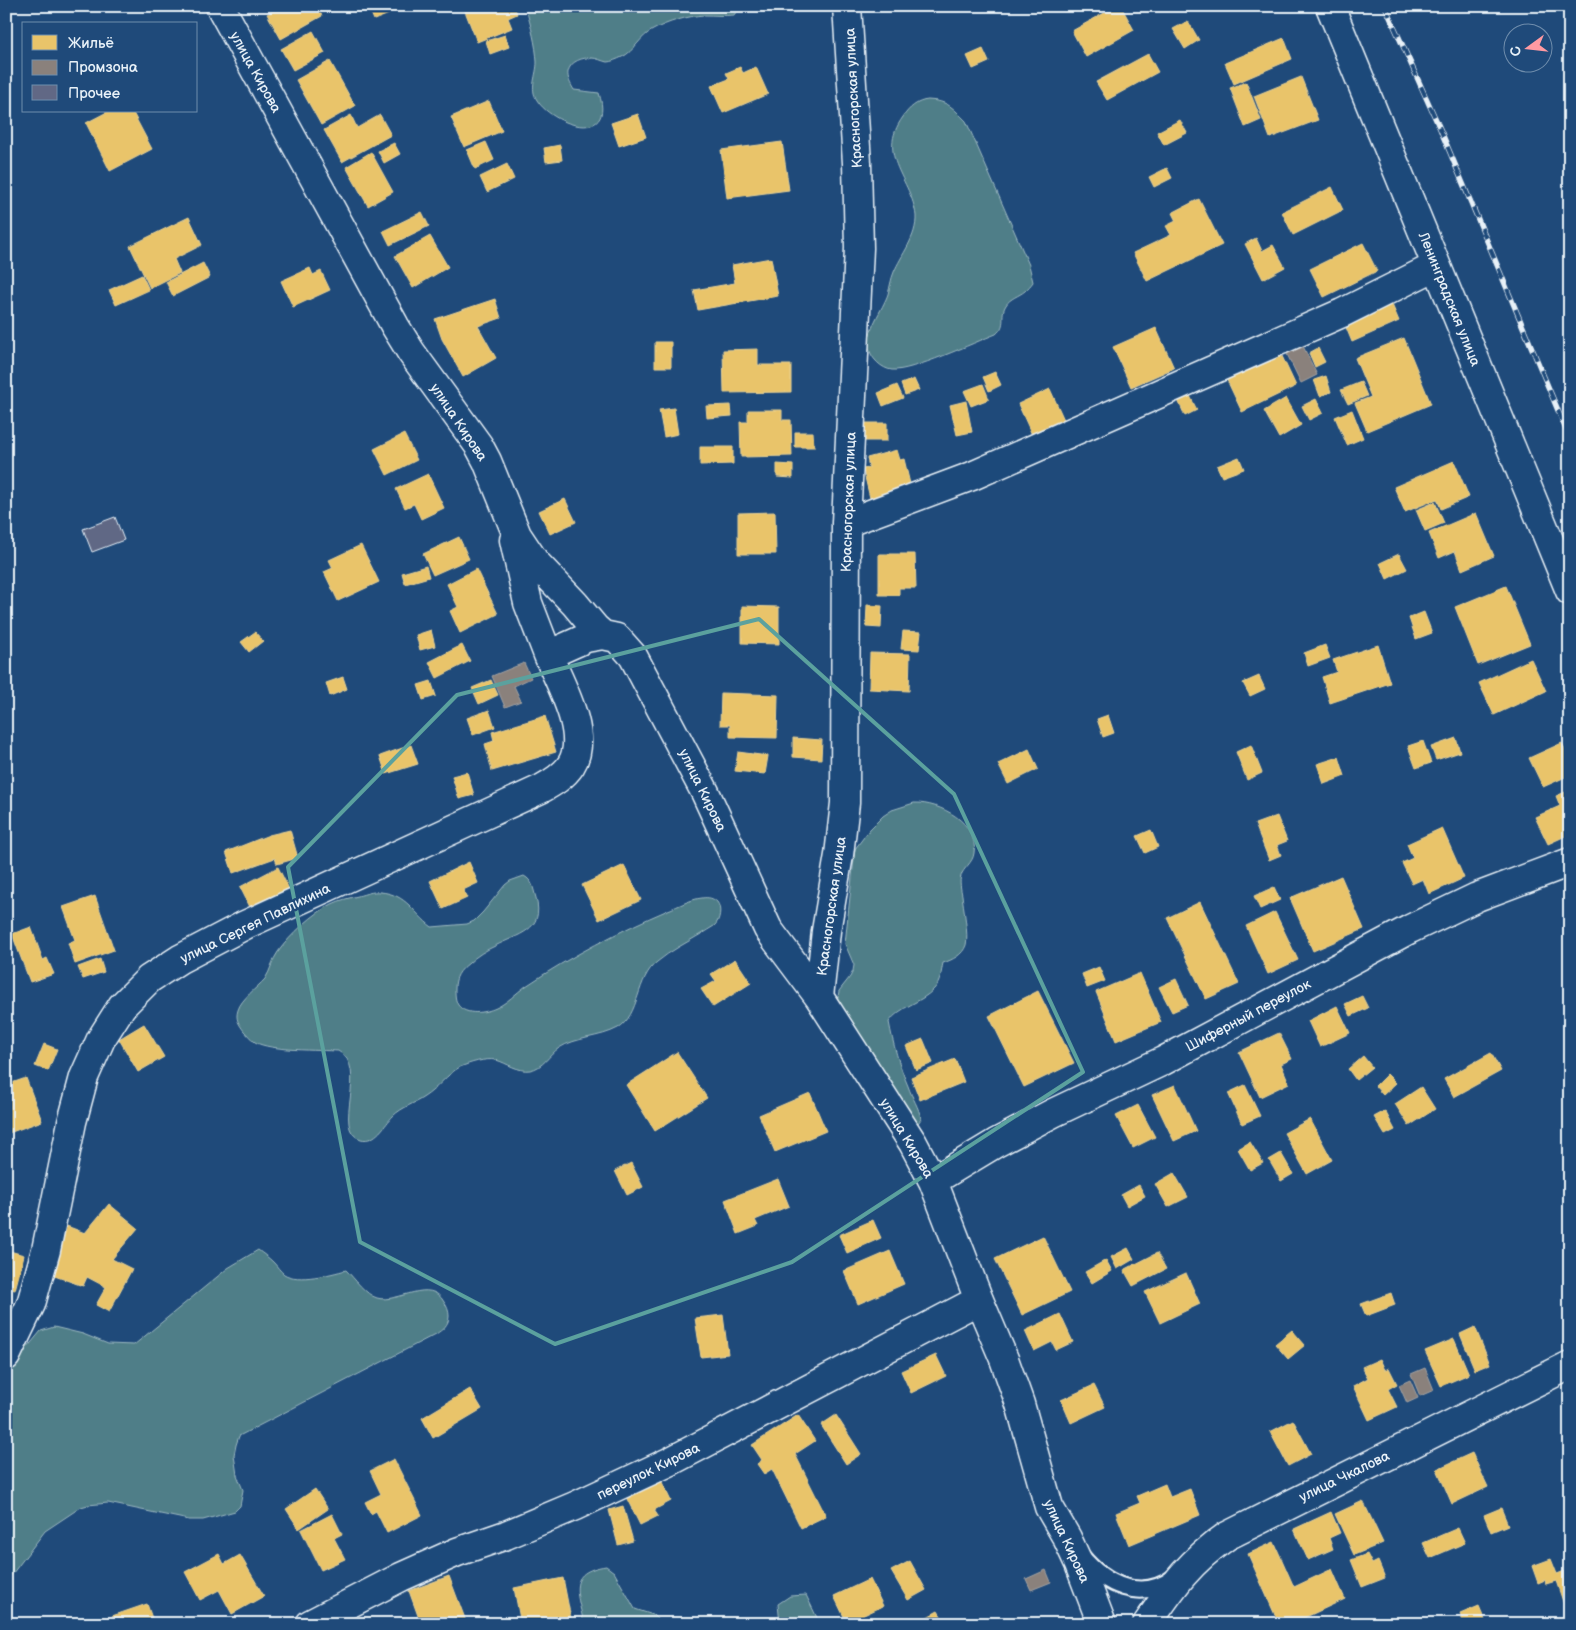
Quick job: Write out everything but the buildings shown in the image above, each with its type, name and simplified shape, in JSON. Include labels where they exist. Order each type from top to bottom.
[{"type":"street","name":"улица Кирова","points":[[220,6],[410,352],[487,461],[521,542],[535,562],[595,628],[603,634],[617,638],[627,648],[639,666],[705,792],[768,929],[819,997],[913,1143],[933,1181],[1004,1359],[1020,1404],[1049,1507],[1079,1564],[1102,1624]]},
{"type":"street","name":"Красногорская улица","points":[[819,997],[826,930],[839,855],[845,803],[846,523],[858,248],[857,163],[847,6]]},
{"type":"street","name":"Ленинградская улица","points":[[1330,6],[1570,592]]},
{"type":"street","points":[[846,523],[972,476],[1342,313],[1436,266]]},
{"type":"street","name":"улица Сергея Павлихина","points":[[6,1356],[31,1304],[46,1250],[72,1122],[84,1077],[101,1039],[122,1006],[149,979],[188,955],[245,925],[540,789],[559,778],[571,765],[577,750],[578,733],[528,603],[510,519]]},
{"type":"street","points":[[548,655],[586,638],[603,634]]},
{"type":"street","name":"Шиферный переулок","points":[[933,1181],[996,1142],[1053,1112],[1163,1061],[1410,928],[1477,897],[1570,862]]},
{"type":"street","name":"переулок Кирова","points":[[310,1624],[401,1577],[457,1552],[575,1506],[669,1462],[979,1300]]},
{"type":"street","name":"улица Чкалова","points":[[1147,1624],[1188,1567],[1213,1545],[1227,1536],[1570,1365]]},
{"type":"lane","points":[[1067,1538],[1084,1560],[1101,1576],[1119,1586],[1136,1590],[1153,1588],[1170,1581],[1188,1567]]},
{"type":"highlighted area","points":[[759,619],[954,794],[1083,1072],[792,1262],[555,1344],[360,1242],[288,867],[457,695]]},
{"type":"green space","points":[[523,6],[740,6],[734,15],[704,15],[665,24],[648,33],[626,55],[614,60],[607,62],[596,58],[588,58],[574,62],[569,68],[568,74],[574,90],[599,93],[602,110],[599,120],[591,125],[580,126],[555,117],[537,100],[533,86],[537,67],[536,55],[530,22],[526,9]]},
{"type":"green space","points":[[928,100],[945,103],[966,121],[1029,265],[1033,282],[1025,291],[1006,305],[1003,313],[1002,327],[996,334],[928,362],[892,370],[884,368],[874,359],[869,347],[870,334],[886,300],[894,272],[916,224],[913,203],[894,156],[893,144],[895,131],[905,114],[917,103]]},
{"type":"green space","points":[[914,803],[935,806],[956,816],[970,832],[974,842],[972,860],[962,873],[960,880],[966,920],[967,941],[965,949],[957,957],[943,963],[939,980],[929,994],[899,1012],[889,1022],[899,1062],[920,1115],[921,1119],[916,1126],[837,1003],[839,991],[850,977],[854,965],[845,944],[855,849],[870,829],[883,816],[892,810]]},
{"type":"green space","points":[[524,876],[529,880],[533,888],[538,909],[537,918],[528,930],[481,953],[460,972],[456,981],[455,997],[458,1005],[466,1011],[481,1012],[496,1008],[526,986],[578,954],[631,927],[689,901],[704,898],[712,899],[719,905],[720,914],[714,926],[667,954],[650,969],[630,1014],[618,1028],[604,1034],[566,1044],[535,1069],[521,1070],[496,1060],[478,1061],[460,1067],[429,1094],[397,1113],[376,1136],[371,1138],[361,1139],[352,1133],[349,1124],[351,1071],[347,1059],[338,1051],[283,1049],[262,1045],[255,1042],[239,1024],[237,1016],[240,1006],[265,979],[276,955],[283,945],[310,919],[332,904],[369,893],[380,892],[397,896],[403,900],[432,927],[467,924],[474,921],[483,912],[505,885]]},
{"type":"green space","points":[[258,1250],[284,1274],[290,1277],[315,1277],[346,1270],[364,1290],[377,1298],[394,1298],[413,1292],[431,1291],[438,1295],[446,1305],[449,1314],[448,1322],[436,1334],[239,1436],[234,1455],[237,1475],[243,1490],[240,1506],[235,1511],[203,1520],[189,1520],[108,1503],[81,1507],[45,1531],[6,1582],[6,1381],[21,1355],[41,1331],[54,1327],[83,1334],[108,1344],[134,1345],[228,1268]]},
{"type":"green space","points":[[606,1566],[614,1572],[635,1609],[653,1615],[662,1624],[584,1624],[577,1586],[579,1579],[584,1573]]},
{"type":"green space","points":[[806,1595],[820,1624],[780,1624],[778,1604],[790,1596]]},
{"type":"railway","points":[[1385,6],[1441,131],[1570,439]]}]
